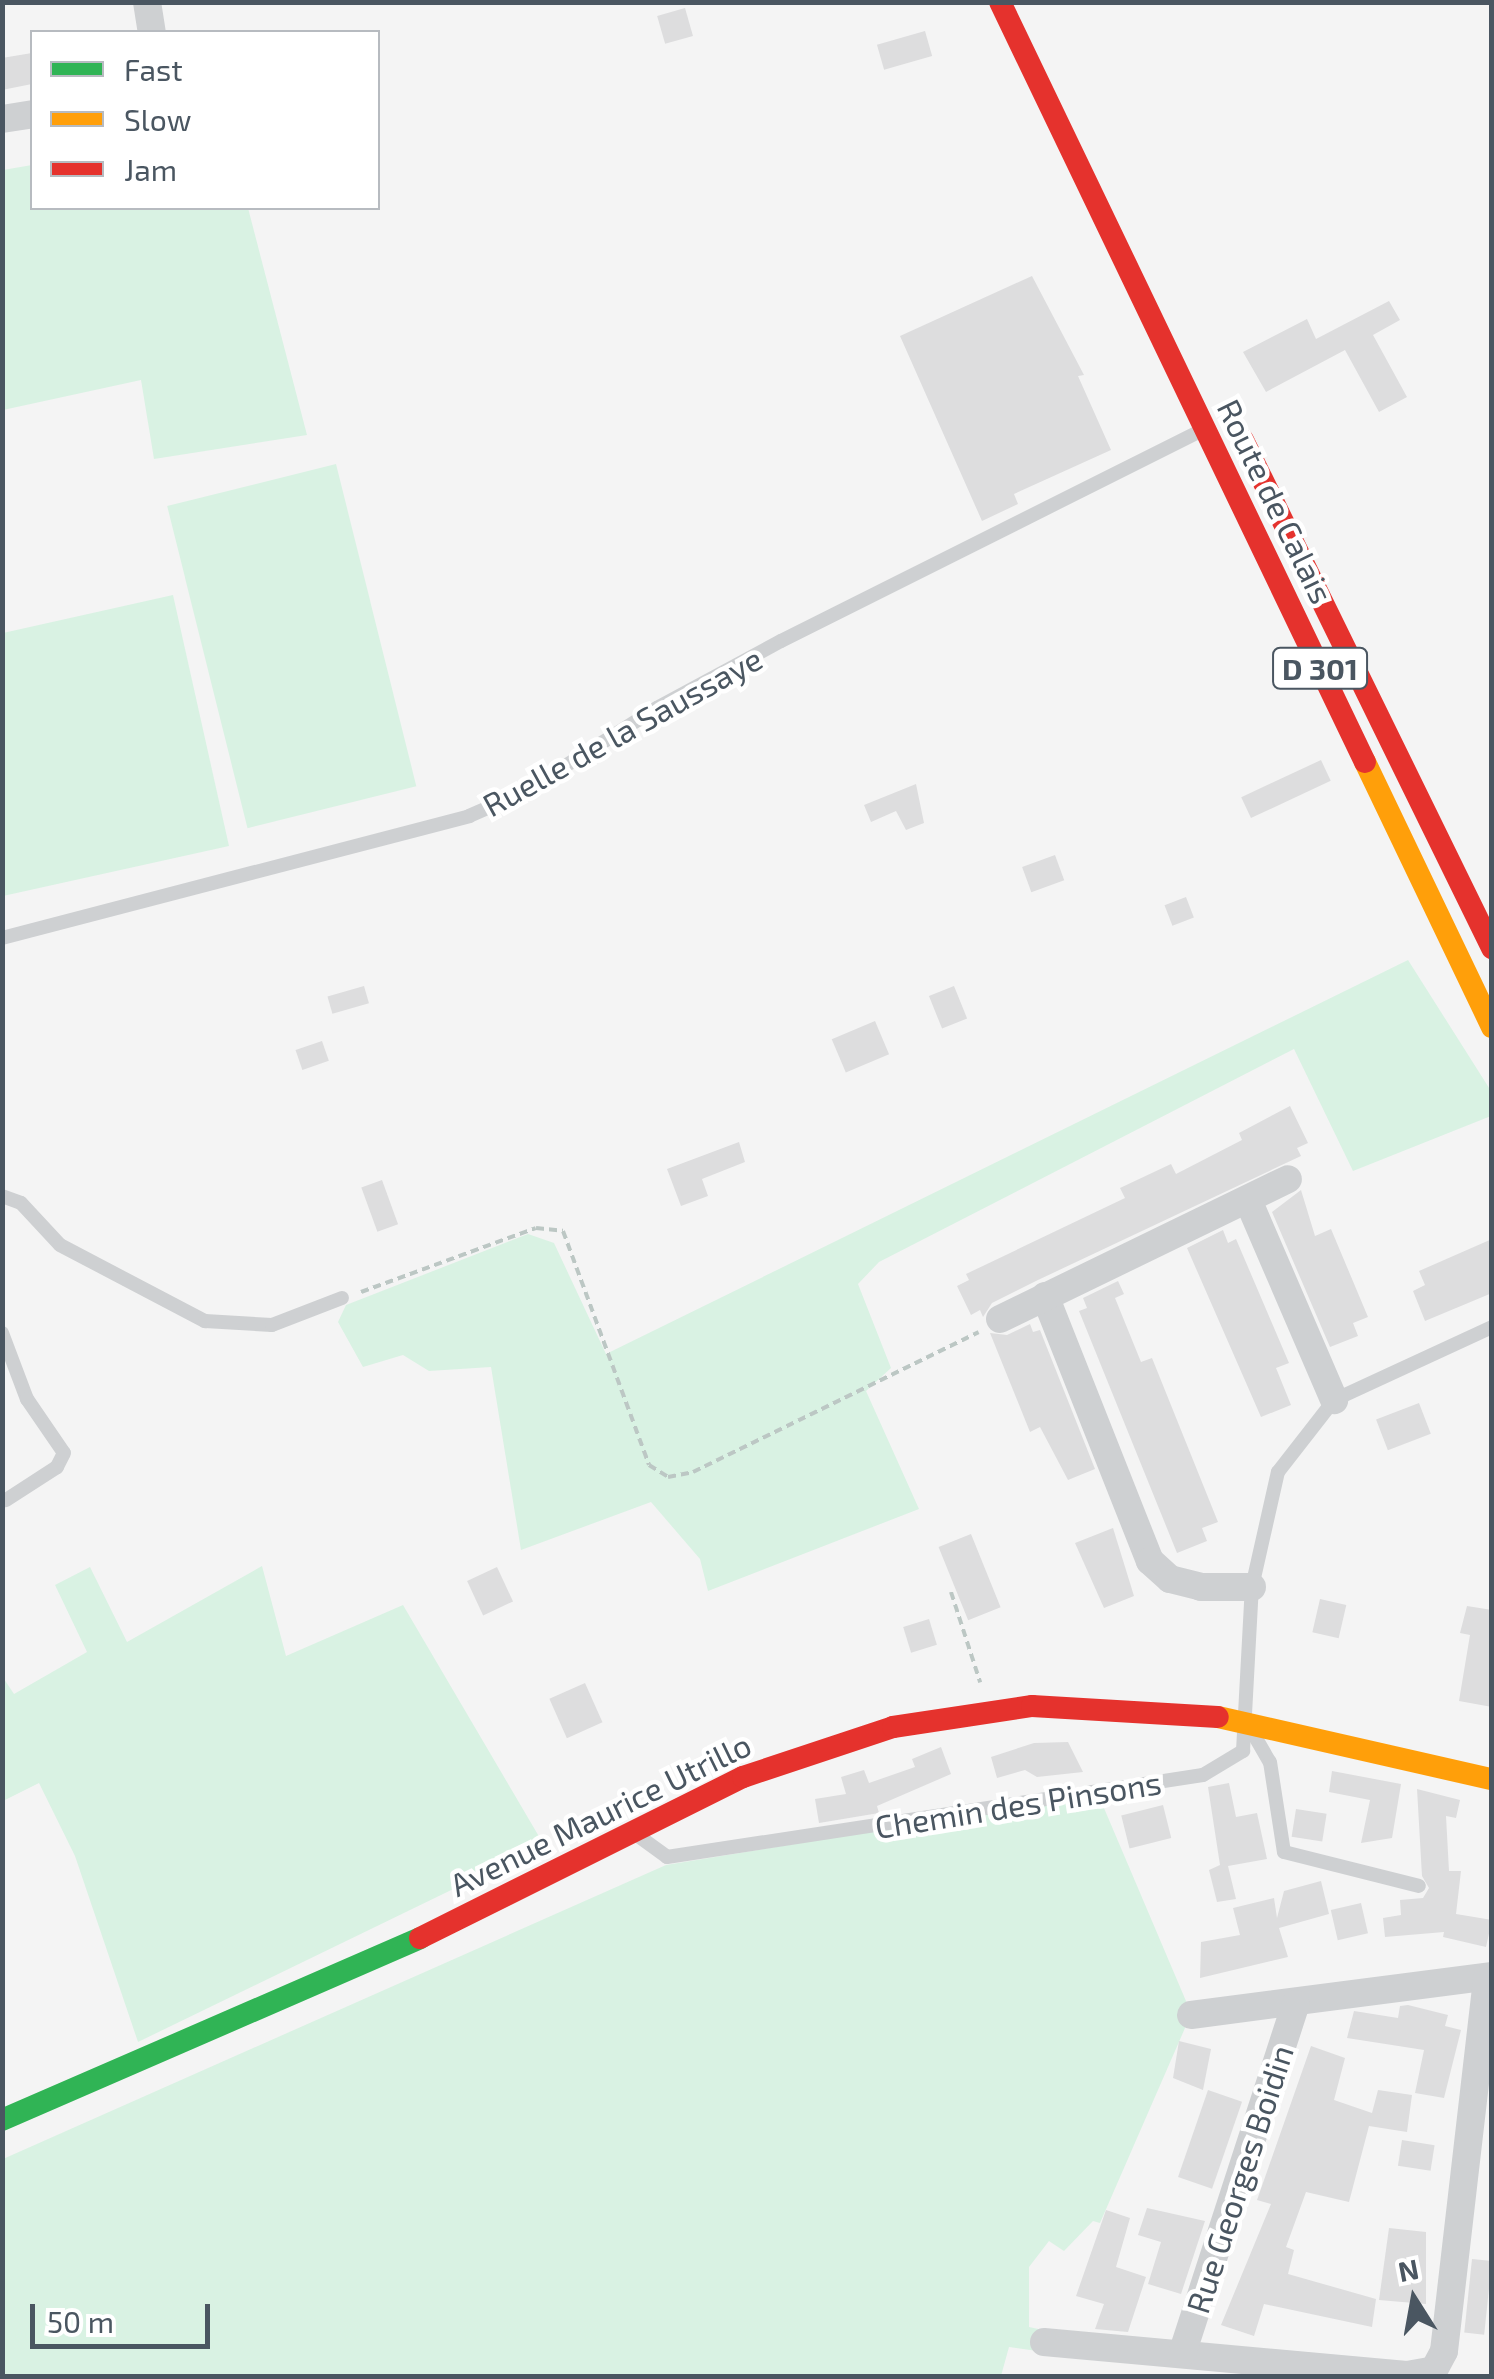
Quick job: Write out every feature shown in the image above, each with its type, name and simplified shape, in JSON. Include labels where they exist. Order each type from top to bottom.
[{"type":"main road","name":"Route de Calais","points":[[1000,2],[1492,1028]]},
{"type":"main road","name":"Route de Calais","points":[[1233,419],[1492,948]]},
{"type":"main road","name":"Avenue Maurice Utrillo","points":[[2,2120],[389,1953],[632,1831],[791,1758],[892,1727],[986,1711],[1074,1704],[1244,1719],[1492,1779]]},
{"type":"street","points":[[146,2],[152,30]]},
{"type":"street","points":[[2,119],[30,114]]},
{"type":"street","points":[[1000,1318],[1288,1179]]},
{"type":"street","points":[[1248,1200],[1334,1400]]},
{"type":"street","points":[[1045,1296],[1150,1561],[1170,1578],[1252,1587]]},
{"type":"street","points":[[1044,2342],[1407,2375],[1434,2370],[1444,2351],[1489,1976],[1191,2016]]},
{"type":"street","name":"Rue Georges Boidin","points":[[1182,2354],[1296,2004]]},
{"type":"lane","name":"Ruelle de la Saussaye","points":[[2,938],[470,816],[524,792],[657,708],[780,641],[1205,428]]},
{"type":"lane","points":[[2,1196],[22,1203],[60,1245],[205,1321],[272,1326],[342,1298]]},
{"type":"lane","name":"Chemin des Pinsons","points":[[632,1831],[666,1857],[1202,1776],[1244,1751],[1252,1587],[1278,1472],[1334,1400],[1492,1328]]},
{"type":"lane","points":[[2,1333],[27,1399],[64,1452],[57,1466],[6,1500]]},
{"type":"lane","points":[[1244,1719],[1270,1762],[1284,1852],[1419,1886]]},
{"type":"path","points":[[342,1298],[536,1228],[563,1230],[649,1466],[668,1477],[693,1472],[942,1356],[1000,1318]]},
{"type":"path","points":[[950,1592],[986,1711]]},
{"type":"green space","points":[[30,165],[30,210],[249,210],[307,435],[154,459],[141,380],[3,410],[3,170]]},
{"type":"green space","points":[[336,464],[416,786],[247,828],[167,506]]},
{"type":"green space","points":[[173,595],[229,846],[3,896],[3,633]]},
{"type":"green space","points":[[1408,960],[1491,1091],[1491,1116],[1353,1171],[1294,1049],[879,1262],[858,1284],[891,1368],[866,1391],[919,1509],[708,1591],[700,1559],[651,1502],[521,1550],[491,1367],[429,1371],[403,1355],[363,1367],[338,1322],[346,1305],[528,1234],[554,1243],[606,1354]]},
{"type":"green space","points":[[262,1566],[286,1656],[403,1605],[544,1845],[138,2042],[75,1856],[39,1783],[3,1801],[2,1676],[14,1694],[87,1652],[55,1585],[90,1567],[127,1642]]},
{"type":"green space","points":[[1098,1794],[1186,2001],[1185,2028],[1100,2223],[1093,2221],[1064,2251],[1049,2241],[1029,2267],[1029,2327],[1048,2331],[1045,2352],[1009,2347],[1001,2376],[3,2376],[3,2159],[666,1865]]},
{"type":"building","points":[[685,8],[693,36],[665,44],[657,16]]},
{"type":"building","points":[[925,31],[932,56],[884,70],[877,45]]},
{"type":"building","points":[[30,53],[30,84],[2,90],[2,58]]},
{"type":"building","points":[[1032,276],[1084,375],[1078,376],[1111,450],[1014,494],[1018,504],[982,521],[900,336]]},
{"type":"building","points":[[1389,301],[1400,320],[1373,335],[1407,397],[1379,412],[1345,350],[1266,392],[1243,352],[1307,319],[1316,339]]},
{"type":"building","points":[[1321,760],[1331,781],[1251,818],[1241,797]]},
{"type":"building","points":[[916,784],[924,823],[906,830],[896,811],[871,822],[864,805]]},
{"type":"building","points":[[1055,855],[1064,880],[1031,892],[1022,867]]},
{"type":"building","points":[[1186,897],[1194,918],[1172,926],[1165,905]]},
{"type":"building","points":[[364,986],[369,1003],[332,1014],[327,996]]},
{"type":"building","points":[[954,986],[967,1018],[942,1029],[929,996]]},
{"type":"building","points":[[875,1021],[889,1054],[846,1073],[832,1039]]},
{"type":"building","points":[[322,1041],[329,1061],[302,1070],[296,1050]]},
{"type":"building","points":[[1290,1106],[1308,1143],[1297,1148],[1301,1156],[992,1303],[983,1317],[980,1310],[971,1315],[957,1286],[969,1280],[966,1274],[1125,1198],[1120,1188],[1171,1164],[1176,1174],[1242,1140],[1239,1133]]},
{"type":"building","points":[[739,1142],[745,1162],[702,1179],[708,1196],[681,1206],[667,1169]]},
{"type":"building","points":[[382,1180],[398,1224],[377,1232],[361,1188]]},
{"type":"building","points":[[1301,1190],[1315,1236],[1331,1229],[1368,1317],[1353,1323],[1358,1336],[1330,1347],[1272,1212]]},
{"type":"building","points":[[1223,1230],[1228,1243],[1236,1239],[1289,1363],[1276,1368],[1291,1405],[1261,1417],[1187,1248]]},
{"type":"building","points":[[1492,1239],[1492,1293],[1425,1321],[1413,1291],[1425,1285],[1419,1271]]},
{"type":"building","points":[[1118,1281],[1124,1294],[1115,1298],[1141,1362],[1152,1358],[1218,1522],[1202,1528],[1207,1541],[1177,1553],[1079,1311],[1087,1308],[1083,1298]]},
{"type":"building","points":[[1030,1324],[1033,1332],[1040,1330],[1095,1469],[1068,1480],[1040,1427],[1030,1432],[990,1333],[1007,1335]]},
{"type":"building","points":[[1419,1403],[1431,1434],[1388,1450],[1376,1419]]},
{"type":"building","points":[[1113,1528],[1134,1596],[1104,1608],[1075,1543]]},
{"type":"building","points":[[971,1534],[1001,1607],[968,1620],[939,1547]]},
{"type":"building","points":[[497,1567],[513,1601],[483,1615],[467,1581]]},
{"type":"building","points":[[1320,1599],[1346,1605],[1339,1638],[1312,1632]]},
{"type":"building","points":[[1467,1606],[1492,1610],[1492,1707],[1459,1701],[1470,1635],[1460,1633]]},
{"type":"building","points":[[929,1619],[937,1645],[911,1653],[903,1627]]},
{"type":"building","points":[[585,1683],[602,1722],[567,1738],[549,1699]]},
{"type":"building","points":[[1068,1742],[1083,1772],[1037,1777],[1025,1770],[997,1778],[991,1757],[1034,1743]]},
{"type":"building","points":[[941,1747],[951,1774],[877,1806],[879,1813],[819,1823],[815,1799],[846,1794],[841,1777],[864,1770],[869,1783],[915,1767],[912,1759]]},
{"type":"building","points":[[1332,1771],[1401,1784],[1392,1838],[1361,1843],[1370,1800],[1329,1792]]},
{"type":"building","points":[[1229,1783],[1236,1817],[1257,1813],[1267,1859],[1228,1866],[1236,1899],[1217,1902],[1209,1870],[1220,1865],[1208,1787]]},
{"type":"building","points":[[1417,1789],[1460,1800],[1456,1818],[1446,1816],[1449,1871],[1461,1871],[1456,1914],[1492,1920],[1486,1947],[1443,1937],[1444,1932],[1385,1937],[1383,1918],[1401,1915],[1400,1900],[1423,1898],[1429,1888],[1422,1876]]},
{"type":"building","points":[[1163,1805],[1171,1838],[1130,1848],[1121,1815]]},
{"type":"building","points":[[1296,1809],[1327,1814],[1322,1842],[1292,1837]]},
{"type":"building","points":[[1321,1881],[1329,1914],[1279,1928],[1288,1957],[1200,1978],[1201,1942],[1240,1935],[1233,1908],[1274,1898],[1277,1918],[1284,1891]]},
{"type":"building","points":[[1361,1903],[1368,1933],[1338,1940],[1331,1910]]},
{"type":"building","points":[[1400,2006],[1448,2015],[1445,2026],[1461,2030],[1444,2098],[1415,2093],[1424,2050],[1347,2038],[1354,2011],[1398,2018]]},
{"type":"building","points":[[1179,2041],[1211,2049],[1203,2090],[1173,2078]]},
{"type":"building","points":[[1311,2046],[1345,2058],[1334,2100],[1372,2113],[1378,2090],[1412,2095],[1407,2132],[1369,2126],[1349,2202],[1306,2192],[1286,2247],[1294,2250],[1288,2274],[1376,2299],[1372,2327],[1264,2304],[1254,2336],[1221,2325],[1271,2204],[1257,2200]]},
{"type":"building","points":[[1208,2090],[1242,2102],[1212,2189],[1178,2177]]},
{"type":"building","points":[[1402,2140],[1435,2145],[1431,2171],[1398,2166]]},
{"type":"building","points":[[1147,2208],[1205,2221],[1181,2294],[1148,2284],[1161,2242],[1138,2235]]},
{"type":"building","points":[[1106,2210],[1130,2218],[1116,2267],[1146,2277],[1128,2332],[1095,2329],[1104,2304],[1076,2296]]},
{"type":"building","points":[[1389,2228],[1426,2232],[1426,2304],[1379,2300]]},
{"type":"building","points":[[1472,2259],[1492,2261],[1484,2335],[1464,2333]]},
{"type":"traffic: fast","points":[[2,2120],[420,1938]]},
{"type":"traffic: slow","points":[[1365,762],[1492,1027]]},
{"type":"traffic: slow","points":[[1218,1717],[1492,1779]]},
{"type":"traffic: jam","points":[[1000,2],[1365,762]]},
{"type":"traffic: jam","points":[[1243,440],[1492,948]]},
{"type":"traffic: jam","points":[[420,1938],[743,1777],[893,1727],[1032,1706],[1218,1717]]}]
